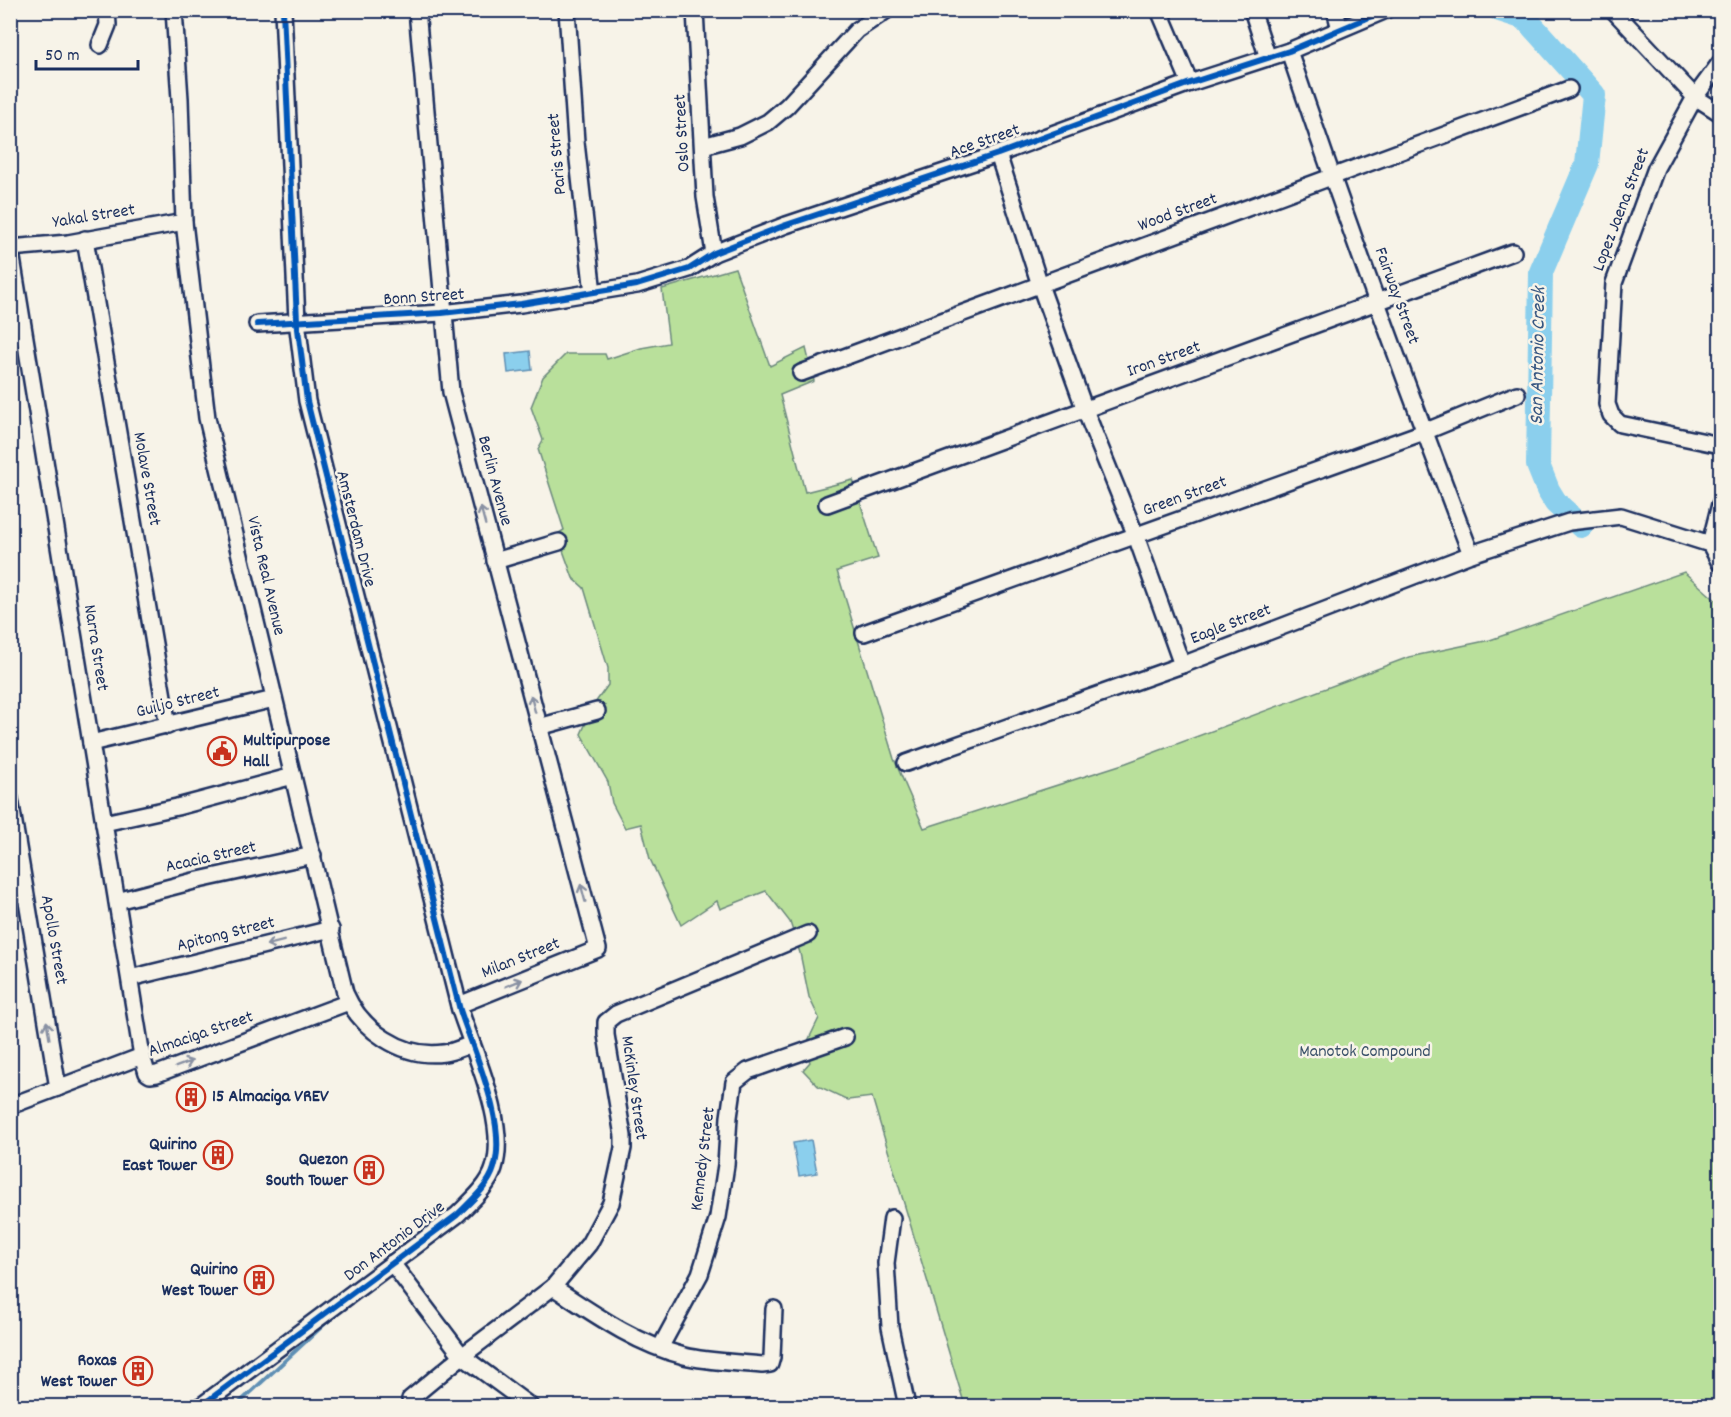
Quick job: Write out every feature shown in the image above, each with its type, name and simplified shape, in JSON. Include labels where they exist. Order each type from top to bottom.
[{"type":"street","points":[[100,45],[108,25],[107,10]]},
{"type":"street","name":"Vista Real Avenue","points":[[174,10],[184,222],[207,418],[332,929],[345,993],[362,1018],[388,1042],[412,1052],[445,1053],[471,1044]]},
{"type":"street","name":"Amsterdam Drive","points":[[283,10],[297,321],[307,401],[459,1005],[471,1044]]},
{"type":"street","name":"Berlin Avenue","points":[[417,10],[442,313],[451,392],[598,949]]},
{"type":"street","name":"Paris Street","points":[[567,10],[576,142],[592,293]]},
{"type":"street","name":"Oslo Street","points":[[695,10],[705,197],[714,253]]},
{"type":"street","points":[[703,146],[740,136],[768,122],[787,106],[857,30],[887,10]]},
{"type":"street","points":[[1159,10],[1190,83]]},
{"type":"street","points":[[1252,10],[1268,58]]},
{"type":"street","points":[[1335,10],[1340,29]]},
{"type":"street","name":"Ace Street","points":[[592,293],[637,285],[689,269],[714,253],[848,203],[998,154],[1190,83],[1289,51],[1386,10]]},
{"type":"street","points":[[1612,10],[1695,97],[1720,113]]},
{"type":"street","name":"Fairway Street","points":[[1289,51],[1331,177],[1471,554]]},
{"type":"street","name":"Lopez Jaena Street","points":[[1720,63],[1695,97],[1656,168],[1614,283],[1607,404],[1611,415],[1620,424],[1720,445]]},
{"type":"street","name":"Wood Street","points":[[801,373],[1569,89]]},
{"type":"street","points":[[998,154],[1040,285],[1085,410],[1136,536],[1182,665]]},
{"type":"street","name":"Yakal Street","points":[[11,247],[85,239],[184,222]]},
{"type":"street","name":"Molave Street","points":[[85,239],[168,726]]},
{"type":"street","name":"Narra Street","points":[[11,247],[14,277],[142,1056]]},
{"type":"street","name":"Iron Street","points":[[827,504],[1513,252]]},
{"type":"street","name":"Bonn Street","points":[[257,324],[442,313],[592,293]]},
{"type":"street","name":"Green Street","points":[[864,633],[1424,432],[1518,394]]},
{"type":"street","points":[[1720,504],[1710,544],[1720,563]]},
{"type":"street","name":"Eagle Street","points":[[906,763],[1182,665],[1471,554],[1569,522],[1621,516],[1710,544]]},
{"type":"street","points":[[495,561],[559,542]]},
{"type":"street","name":"Guiljo Street","points":[[91,743],[274,699]]},
{"type":"street","points":[[539,727],[597,711]]},
{"type":"street","points":[[104,823],[177,807],[293,776]]},
{"type":"street","name":"Apollo Street","points":[[10,799],[58,1088]]},
{"type":"street","name":"Acacia Street","points":[[117,901],[194,881],[313,855]]},
{"type":"street","name":"Apitong Street","points":[[130,978],[332,929]]},
{"type":"street","name":"McKinley Street","points":[[410,1399],[553,1287],[590,1244],[611,1203],[623,1148],[606,1022],[616,1014],[808,934]]},
{"type":"street","name":"Milan Street","points":[[459,1005],[598,949]]},
{"type":"street","name":"Almaciga Street","points":[[10,1106],[142,1056],[147,1073],[153,1075],[350,1002]]},
{"type":"street","name":"Kennedy Street","points":[[660,1348],[700,1274],[718,1217],[726,1165],[734,1082],[748,1071],[845,1037]]},
{"type":"street","name":"Don Antonio Drive","points":[[201,1407],[457,1215],[477,1195],[494,1168],[498,1138],[492,1105],[471,1044]]},
{"type":"street","points":[[892,1218],[886,1263],[890,1327],[908,1407]]},
{"type":"street","points":[[392,1263],[462,1356],[530,1407]]},
{"type":"street","points":[[553,1287],[615,1328],[660,1348],[684,1356],[762,1365],[770,1364],[772,1357],[774,1309]]},
{"type":"green space","name":"Manotok Compound","points":[[735,268],[770,366],[806,348],[814,381],[780,395],[805,492],[853,480],[878,558],[837,571],[894,759],[924,828],[1126,763],[1409,657],[1490,640],[1684,572],[1720,604],[1720,1406],[965,1406],[872,1097],[848,1100],[818,1086],[803,1070],[810,1062],[805,1047],[819,1018],[809,997],[800,953],[790,922],[766,891],[720,909],[717,901],[681,925],[650,859],[641,824],[625,828],[612,803],[608,782],[581,734],[595,703],[608,685],[608,668],[584,588],[573,578],[557,534],[564,530],[538,449],[543,440],[531,407],[543,377],[566,354],[605,354],[607,359],[641,348],[669,343],[662,289]]},
{"type":"water","points":[[530,351],[532,370],[508,373],[506,354]]},
{"type":"water","points":[[811,1140],[817,1173],[799,1176],[793,1143]]},
{"type":"waterway","name":"San Antonio Creek","points":[[1500,10],[1525,18],[1594,95],[1587,164],[1541,272],[1538,465],[1556,503],[1581,526]]},
{"type":"waterway","points":[[236,1406],[330,1319]]},
{"type":"cycle path","points":[[201,1406],[457,1215],[479,1193],[492,1175],[497,1150],[497,1131],[493,1110],[481,1067],[460,1010],[307,401],[297,321],[283,10]]},
{"type":"cycle path","points":[[257,324],[442,313],[521,304],[637,285],[689,269],[714,253],[786,225],[998,154],[1190,83],[1289,51],[1386,10]]},
{"type":"place","name":"Multipurpose Hall","points":[[222,751]]},
{"type":"place","name":"15 Almaciga VREV","points":[[191,1097]]},
{"type":"place","name":"Quirino East Tower","points":[[218,1155]]},
{"type":"place","name":"Quezon South Tower","points":[[369,1170]]},
{"type":"place","name":"Quirino West Tower","points":[[259,1280]]},
{"type":"place","name":"Roxas West Tower","points":[[138,1371]]}]
